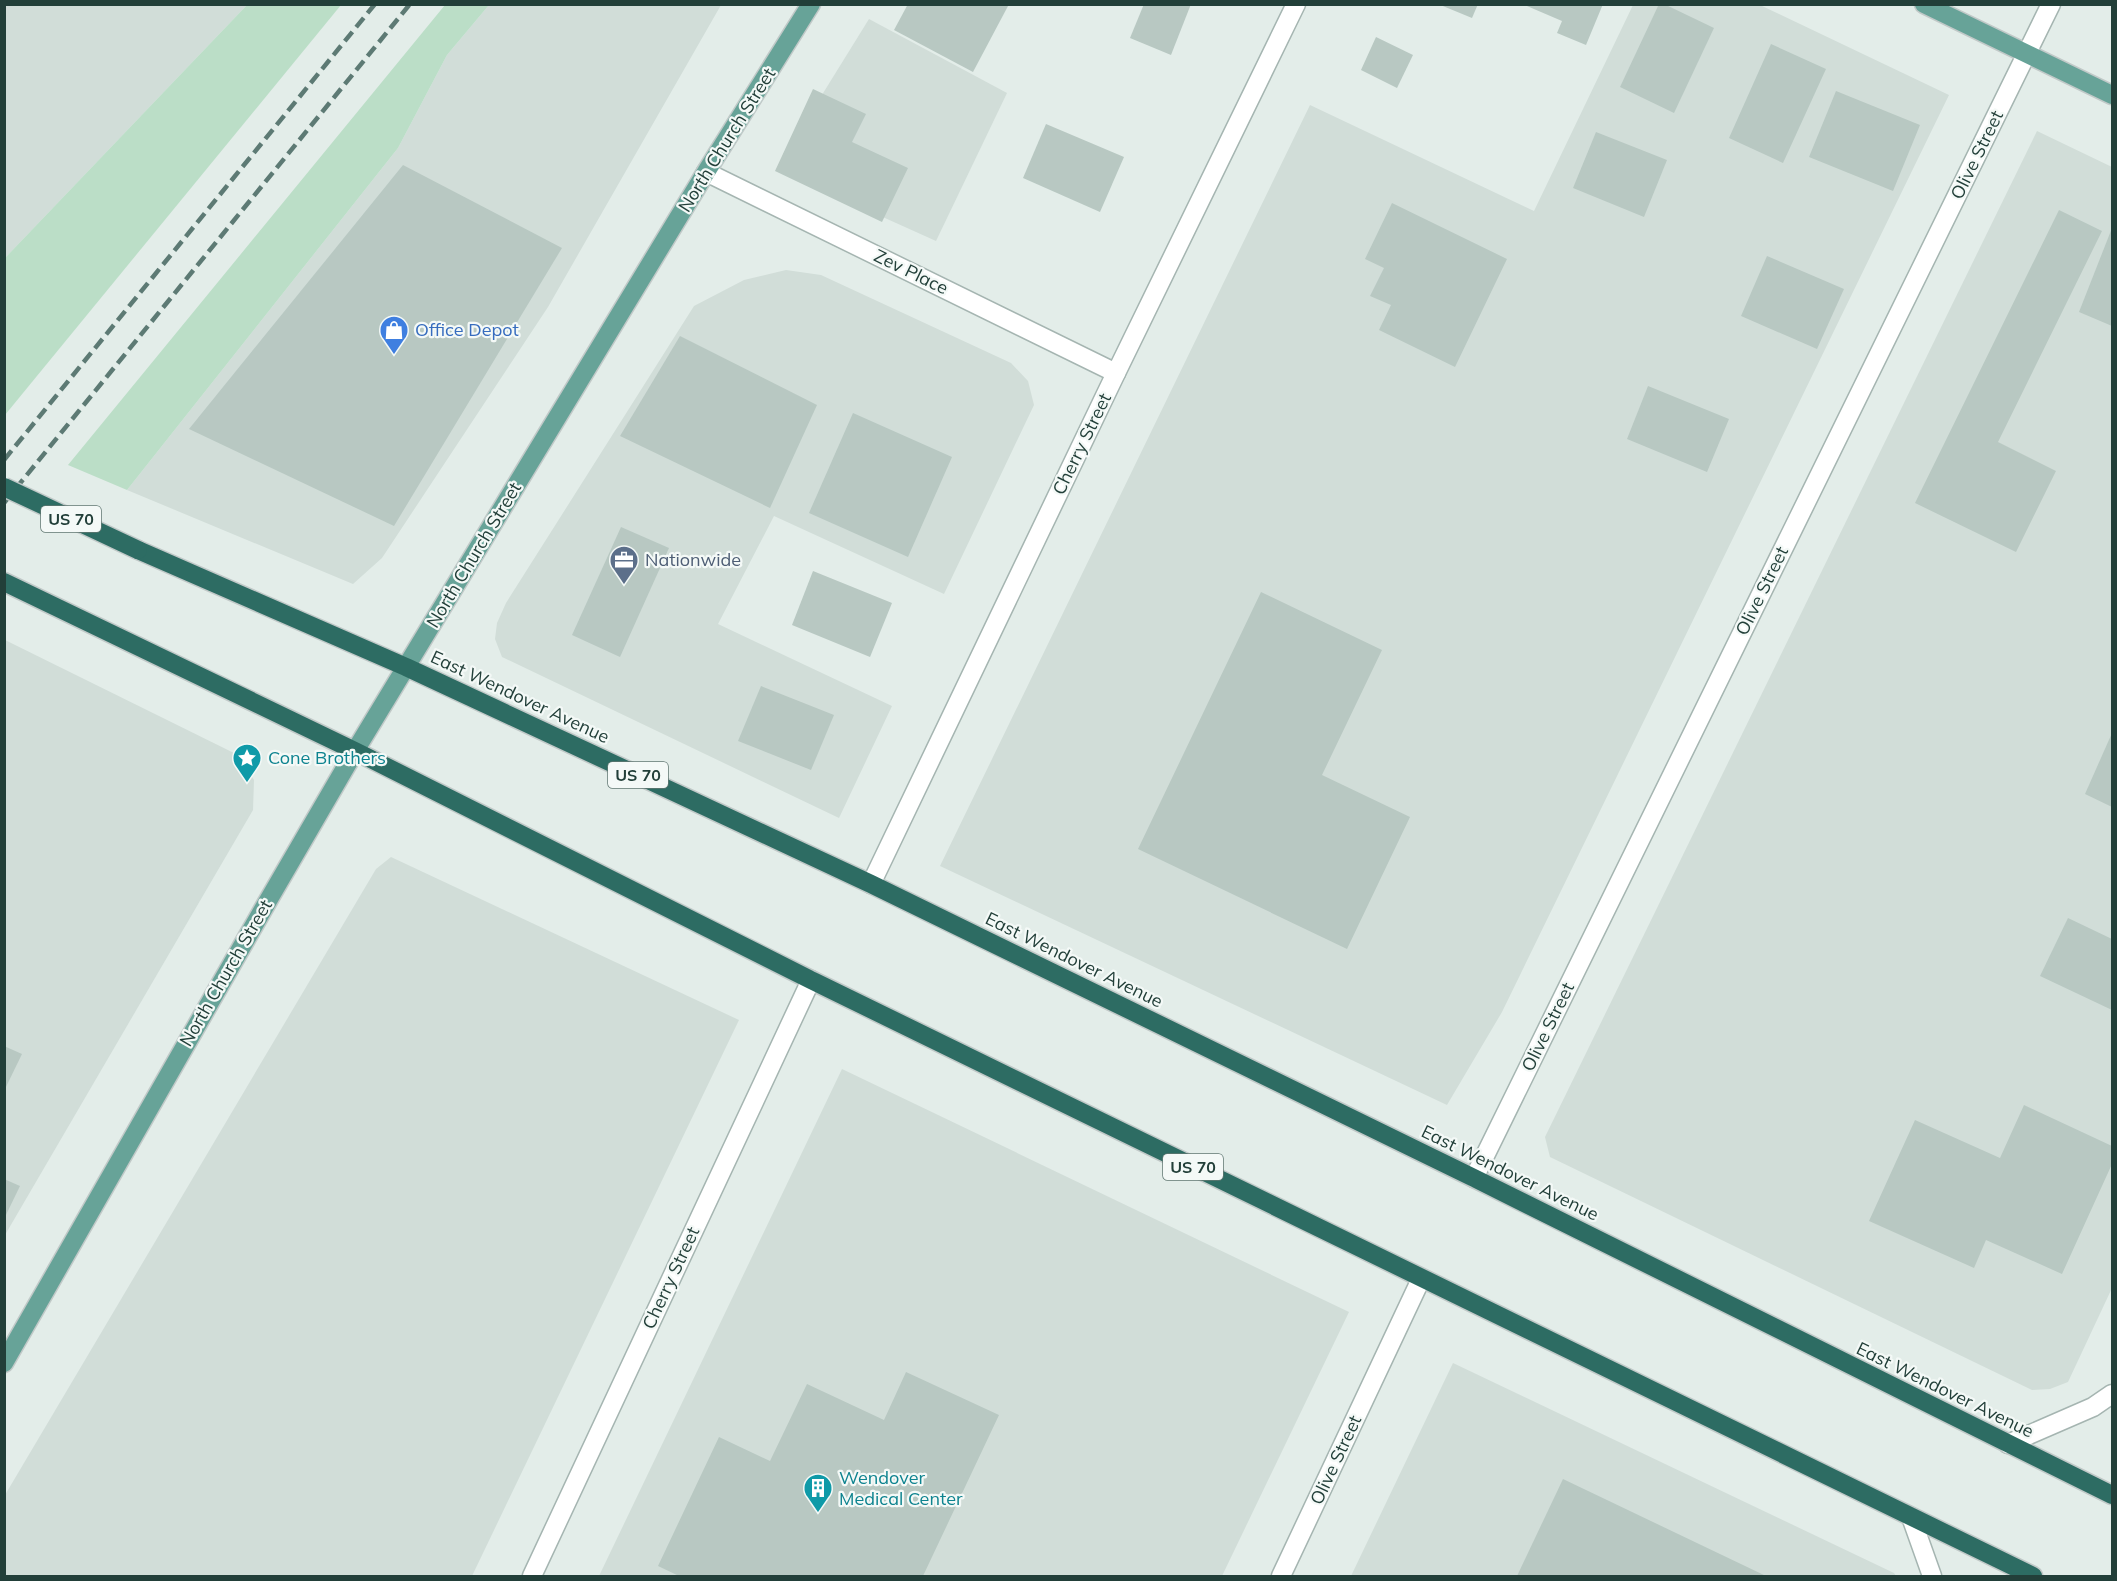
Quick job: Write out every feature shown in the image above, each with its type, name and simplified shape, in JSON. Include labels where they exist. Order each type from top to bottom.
[{"type":"highway","name":"East Wendover Avenue","points":[[4,487],[138,550],[406,667],[871,884],[1474,1178],[2112,1495]]},
{"type":"highway","name":"US 70","points":[[4,582],[85,623],[355,751],[810,980],[2034,1576]]},
{"type":"main road","name":"North Church Street","points":[[4,1363],[355,751],[706,172],[812,4]]},
{"type":"main road","points":[[1924,4],[2112,95]]},
{"type":"street","name":"Cherry Street","points":[[871,884],[1296,4]]},
{"type":"street","name":"Olive Street","points":[[1474,1178],[2051,4]]},
{"type":"street","name":"Zev Place","points":[[706,172],[1116,373]]},
{"type":"street","name":"Cherry Street","points":[[532,1576],[810,980]]},
{"type":"street","name":"Olive Street","points":[[1281,1576],[1422,1279]]},
{"type":"street","points":[[2008,1444],[2093,1407],[2112,1394]]},
{"type":"street","points":[[1911,1517],[1932,1576]]},
{"type":"shaded area","points":[[5,5],[247,5],[5,258]]},
{"type":"shaded area","points":[[489,5],[721,5],[548,307],[382,558],[353,584],[127,490],[398,148],[447,55]]},
{"type":"shaded area","points":[[1633,5],[1760,5],[1949,95],[1502,1012],[1447,1105],[940,866],[1310,105],[1534,211]]},
{"type":"shaded area","points":[[869,19],[1007,93],[936,241],[785,173],[781,161]]},
{"type":"shaded area","points":[[2037,131],[2112,167],[2112,1288],[2068,1382],[2050,1389],[2032,1390],[1550,1157],[1545,1137]]},
{"type":"shaded area","points":[[786,270],[821,275],[1011,363],[1028,381],[1034,405],[944,594],[774,516],[718,624],[892,706],[839,818],[502,657],[495,639],[497,623],[506,603],[694,306],[744,280]]},
{"type":"shaded area","points":[[5,640],[238,755],[254,780],[253,810],[5,1235]]},
{"type":"shaded area","points":[[391,857],[739,1020],[472,1576],[5,1576],[5,1495],[376,869]]},
{"type":"shaded area","points":[[842,1069],[1349,1312],[1222,1576],[599,1576]]},
{"type":"shaded area","points":[[1453,1363],[1894,1573],[1896,1576],[1351,1576]]},
{"type":"green space","points":[[247,5],[341,5],[5,415],[5,258]]},
{"type":"green space","points":[[445,5],[489,5],[447,55],[398,148],[127,490],[68,465]]},
{"type":"building","points":[[908,4],[1006,4],[1008,6],[973,72],[894,30]]},
{"type":"building","points":[[1144,4],[1191,4],[1171,55],[1130,38]]},
{"type":"building","points":[[1438,4],[1478,4],[1472,18]]},
{"type":"building","points":[[1522,4],[1603,4],[1586,45],[1557,33],[1562,21]]},
{"type":"building","points":[[1659,4],[1664,4],[1714,28],[1674,113],[1620,87]]},
{"type":"building","points":[[1376,37],[1413,55],[1397,88],[1361,70]]},
{"type":"building","points":[[1771,44],[1826,69],[1783,163],[1729,138]]},
{"type":"building","points":[[813,89],[866,114],[852,142],[908,168],[882,222],[775,171]]},
{"type":"building","points":[[1836,91],[1920,125],[1893,191],[1809,157]]},
{"type":"building","points":[[1046,124],[1124,157],[1100,212],[1023,178]]},
{"type":"building","points":[[1596,132],[1667,160],[1644,217],[1573,188]]},
{"type":"building","points":[[403,165],[562,248],[394,526],[189,429]]},
{"type":"building","points":[[1392,203],[1507,259],[1455,367],[1379,330],[1391,305],[1370,296],[1384,268],[1365,259]]},
{"type":"building","points":[[2059,210],[2102,231],[1998,442],[2056,471],[2016,552],[1915,503]]},
{"type":"building","points":[[2112,228],[2112,326],[2079,312]]},
{"type":"building","points":[[1767,256],[1844,289],[1817,349],[1741,316]]},
{"type":"building","points":[[680,336],[817,405],[770,508],[620,436]]},
{"type":"building","points":[[1648,386],[1729,419],[1707,472],[1627,439]]},
{"type":"building","points":[[853,413],[952,457],[908,557],[809,513]]},
{"type":"building","points":[[621,527],[669,548],[620,657],[572,635]]},
{"type":"building","points":[[813,571],[892,603],[870,657],[792,625]]},
{"type":"building","points":[[1261,592],[1382,650],[1322,775],[1410,817],[1347,949],[1138,849]]},
{"type":"building","points":[[761,686],[834,715],[811,770],[738,741]]},
{"type":"building","points":[[2112,733],[2112,807],[2085,794]]},
{"type":"building","points":[[2068,918],[2112,939],[2112,1010],[2040,976]]},
{"type":"building","points":[[4,1046],[22,1054],[4,1091]]},
{"type":"building","points":[[2024,1105],[2112,1146],[2112,1164],[2062,1274],[1986,1240],[1974,1268],[1869,1221],[1915,1120],[2000,1158]]},
{"type":"building","points":[[4,1179],[20,1186],[4,1219]]},
{"type":"building","name":"Wendover Medical Center","points":[[906,1372],[999,1415],[923,1576],[679,1576],[658,1566],[719,1437],[770,1461],[807,1384],[884,1420]]},
{"type":"building","points":[[1563,1479],[1766,1576],[1517,1576]]},
{"type":"railway","points":[[4,460],[375,4]]},
{"type":"railway","points":[[4,503],[410,4]]},
{"type":"place","name":"Office Depot","points":[[394,356]]},
{"type":"place","name":"Nationwide","points":[[624,586]]},
{"type":"place","name":"Cone Brothers","points":[[247,784]]},
{"type":"place","name":"Wendover Medical Center","points":[[818,1514]]}]
